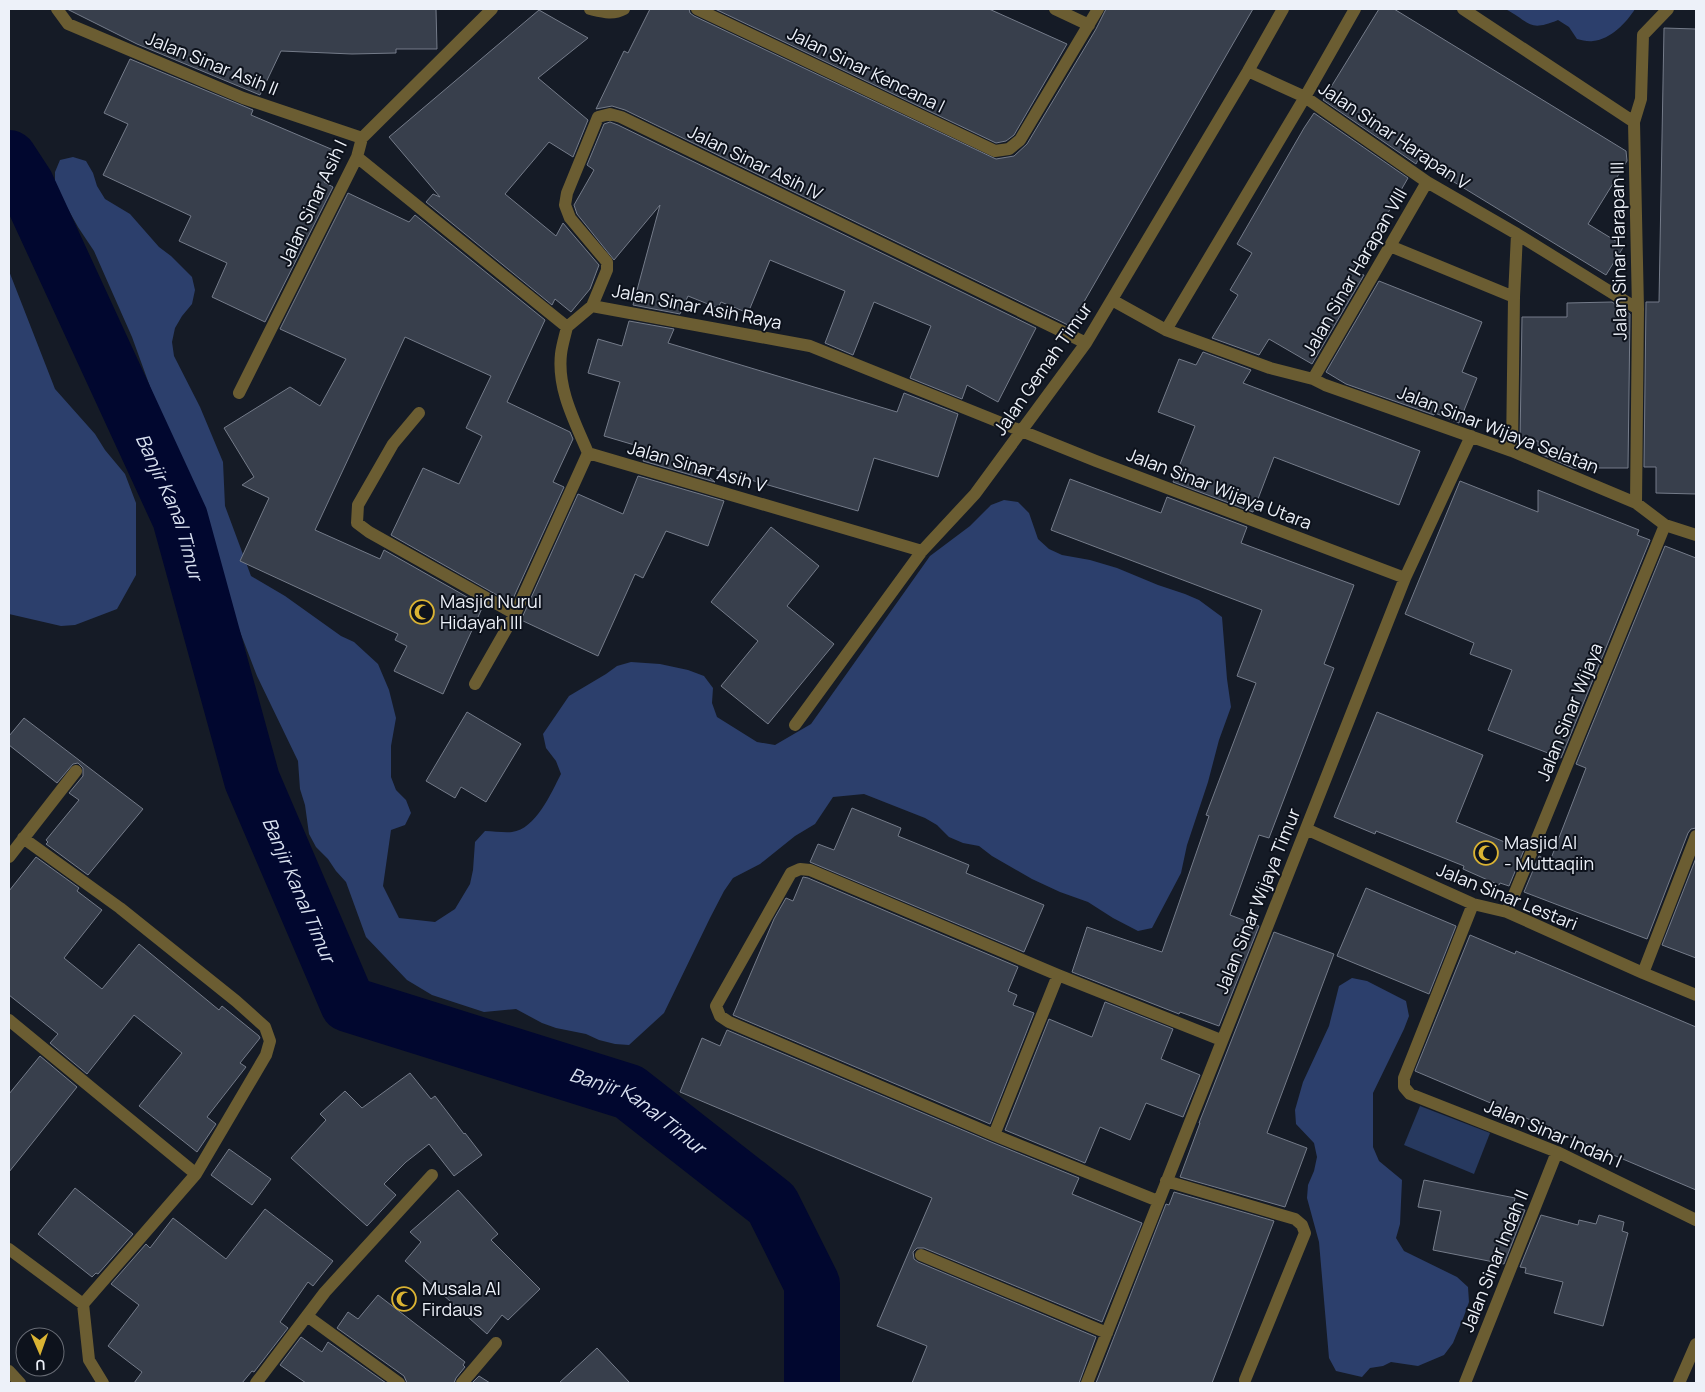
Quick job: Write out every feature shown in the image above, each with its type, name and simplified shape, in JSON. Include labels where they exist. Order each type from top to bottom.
[{"type":"street","name":"Jalan Sinar Asih II","points":[[57,9],[68,24],[76,28],[243,98],[362,138]]},
{"type":"street","name":"Jalan Sinar Asih I","points":[[240,393],[357,158],[362,138],[492,9]]},
{"type":"street","points":[[590,9],[612,13],[617,13],[624,9]]},
{"type":"street","name":"Jalan Sinar Kencana I","points":[[697,9],[995,151],[1009,149],[1020,140],[1089,25]]},
{"type":"street","points":[[1055,9],[1089,25],[1098,9]]},
{"type":"street","name":"Jalan Gemah Timur","points":[[795,725],[922,551],[975,494],[1086,343],[1283,9]]},
{"type":"street","points":[[1166,330],[1305,97],[1354,9]]},
{"type":"street","points":[[1463,9],[1634,122]]},
{"type":"street","name":"Jalan Sinar Harapan III","points":[[1636,503],[1638,309],[1634,122],[1641,99],[1643,36],[1668,9]]},
{"type":"street","name":"Jalan Sinar Harapan V","points":[[1248,71],[1305,97],[1427,182],[1517,234],[1638,309]]},
{"type":"street","name":"Jalan Sinar Asih IV","points":[[592,306],[607,270],[607,262],[570,218],[565,205],[567,193],[598,117],[610,114],[621,117],[1086,343]]},
{"type":"street","points":[[357,158],[567,327],[561,352],[564,393],[588,453],[515,614],[474,684]]},
{"type":"street","name":"Jalan Sinar Harapan VIII","points":[[1313,379],[1427,182]]},
{"type":"street","points":[[1512,451],[1514,297],[1517,234]]},
{"type":"street","points":[[1390,246],[1514,297]]},
{"type":"street","name":"Jalan Sinar Wijaya Selatan","points":[[1112,300],[1166,330],[1270,368],[1313,379],[1324,385],[1512,451],[1636,503],[1665,525],[1696,535]]},
{"type":"street","name":"Jalan Sinar Asih Raya","points":[[567,327],[592,306],[810,346],[1021,431]]},
{"type":"street","points":[[419,413],[393,444],[358,505],[358,523],[369,532],[515,614]]},
{"type":"street","name":"Jalan Sinar Wijaya Utara","points":[[1021,431],[1096,462],[1405,578]]},
{"type":"street","name":"Jalan Sinar Wijaya Timur","points":[[1087,1383],[1405,578],[1471,436]]},
{"type":"street","name":"Jalan Sinar Asih V","points":[[588,453],[922,551]]},
{"type":"street","name":"Jalan Sinar Wijaya","points":[[1507,912],[1665,525]]},
{"type":"street","points":[[9,857],[76,771]]},
{"type":"street","name":"Jalan Sinar Lestari","points":[[1306,829],[1473,904],[1507,912],[1643,973],[1696,994]]},
{"type":"street","points":[[1643,973],[1696,836]]},
{"type":"street","points":[[23,838],[120,908],[236,1000],[265,1027],[270,1041],[266,1055],[196,1174],[83,1304],[89,1360],[103,1383]]},
{"type":"street","points":[[1158,1201],[994,1135],[729,1022],[720,1016],[716,1006],[791,873],[800,869],[810,870],[1058,975],[1222,1040]]},
{"type":"street","name":"Jalan Sinar Indah I","points":[[1473,904],[1404,1078],[1404,1087],[1410,1094],[1557,1152],[1696,1220]]},
{"type":"street","points":[[994,1135],[1058,975]]},
{"type":"street","points":[[9,1020],[196,1174]]},
{"type":"street","name":"Jalan Sinar Indah II","points":[[1465,1383],[1557,1152]]},
{"type":"street","points":[[256,1383],[326,1292],[432,1174]]},
{"type":"street","points":[[1166,1181],[1295,1219],[1302,1225],[1305,1233],[1245,1380]]},
{"type":"street","points":[[9,1249],[83,1304]]},
{"type":"street","points":[[921,1255],[1107,1333]]},
{"type":"street","points":[[307,1316],[399,1383]]},
{"type":"street","points":[[462,1383],[496,1343]]},
{"type":"street","points":[[1679,1383],[1696,1344]]},
{"type":"street","points":[[9,1371],[20,1383]]},
{"type":"shaded area","points":[[1505,9],[1635,9],[1623,25],[1612,34],[1600,40],[1589,41],[1577,39],[1569,27],[1558,20],[1548,24],[1529,24]]},
{"type":"shaded area","points":[[73,157],[86,161],[105,199],[130,214],[159,247],[192,277],[195,290],[192,304],[175,328],[172,342],[174,356],[200,407],[223,462],[225,506],[251,576],[285,596],[341,636],[354,642],[378,664],[389,690],[396,718],[391,746],[391,777],[396,790],[406,800],[411,813],[405,825],[391,830],[383,886],[399,918],[435,922],[455,909],[470,884],[475,842],[485,831],[512,832],[521,829],[542,809],[561,774],[556,761],[546,748],[543,734],[569,696],[617,666],[631,662],[660,664],[688,670],[704,676],[713,688],[712,703],[717,717],[757,742],[775,745],[811,724],[930,556],[970,526],[991,505],[1004,500],[1018,502],[1029,513],[1038,539],[1049,549],[1062,555],[1090,560],[1117,568],[1185,594],[1199,600],[1222,617],[1231,707],[1187,845],[1181,873],[1152,928],[1138,931],[1088,902],[1032,879],[992,856],[979,846],[963,843],[949,837],[937,825],[925,818],[864,794],[833,797],[815,824],[795,836],[760,864],[733,878],[710,918],[664,1013],[629,1045],[615,1044],[586,1034],[556,1028],[516,1009],[484,1012],[432,995],[407,980],[366,937],[346,882],[316,847],[309,834],[305,805],[300,789],[298,761],[257,676],[197,521],[189,507],[172,461],[161,417],[132,337],[94,251],[55,186],[55,172],[60,160]]},
{"type":"shaded area","points":[[9,271],[55,389],[95,434],[105,450],[125,474],[136,503],[136,575],[117,609],[75,625],[61,626],[9,614]]},
{"type":"shaded area","points":[[1352,978],[1367,981],[1406,1001],[1409,1016],[1373,1093],[1373,1147],[1379,1161],[1402,1180],[1400,1224],[1396,1238],[1404,1251],[1457,1277],[1468,1287],[1469,1302],[1453,1343],[1444,1355],[1418,1366],[1391,1362],[1383,1366],[1370,1368],[1362,1377],[1336,1371],[1329,1358],[1319,1242],[1307,1198],[1308,1185],[1317,1157],[1314,1143],[1296,1124],[1295,1110],[1303,1082],[1329,1026],[1339,986]]},
{"type":"shaded area","points":[[1420,1106],[1490,1133],[1474,1174],[1404,1145]]},
{"type":"building","points":[[67,9],[436,9],[437,49],[396,49],[396,53],[352,54],[281,51],[260,95],[137,44]]},
{"type":"building","points":[[650,9],[689,9],[690,13],[694,16],[996,159],[1014,156],[1027,144],[1106,9],[1253,9],[1070,326],[625,110],[612,106],[596,109],[624,51],[628,53]]},
{"type":"building","points":[[715,9],[989,9],[1067,44],[1014,135],[1006,141],[996,143]]},
{"type":"building","points":[[1379,9],[1394,9],[1626,151],[1627,161],[1588,224],[1624,246],[1606,275],[1418,160],[1416,164],[1323,100]]},
{"type":"building","points":[[539,10],[588,38],[538,78],[588,120],[573,157],[549,142],[505,194],[556,236],[563,223],[599,265],[590,289],[571,312],[555,299],[552,305],[426,202],[433,194],[440,197],[389,137]]},
{"type":"building","points":[[1664,28],[1696,29],[1696,494],[1656,493],[1656,467],[1644,467],[1646,302],[1659,302]]},
{"type":"building","points":[[130,59],[253,110],[251,115],[338,152],[324,182],[333,187],[265,322],[212,297],[227,263],[179,241],[191,216],[103,175],[128,124],[104,113]]},
{"type":"building","points":[[1314,113],[1408,178],[1354,272],[1364,275],[1312,364],[1269,339],[1259,355],[1212,338],[1238,295],[1230,290],[1252,253],[1237,244]]},
{"type":"building","points":[[610,122],[1036,328],[998,402],[967,385],[962,399],[910,378],[931,326],[874,302],[853,355],[825,343],[845,291],[770,260],[748,313],[721,302],[718,308],[688,296],[680,314],[633,305],[660,205],[614,260],[577,214],[574,205],[594,170],[587,165],[604,124]]},
{"type":"building","points":[[348,193],[409,222],[415,215],[545,320],[507,402],[570,432],[573,439],[553,482],[564,487],[511,603],[391,535],[423,468],[459,484],[482,436],[466,428],[491,376],[405,337],[315,530],[380,559],[384,550],[483,606],[443,694],[394,671],[407,646],[395,640],[398,634],[240,561],[269,498],[242,485],[254,477],[224,428],[290,387],[320,406],[346,359],[280,329]]},
{"type":"building","points":[[1379,281],[1482,322],[1462,372],[1477,378],[1459,423],[1435,413],[1434,415],[1346,384],[1326,372]]},
{"type":"building","points":[[1612,302],[1630,314],[1628,468],[1573,468],[1538,453],[1538,441],[1520,441],[1522,317],[1567,317],[1567,303]]},
{"type":"building","points":[[629,321],[674,329],[668,343],[897,412],[904,393],[958,414],[938,477],[874,458],[858,511],[692,463],[715,482],[643,461],[648,449],[604,436],[620,382],[588,373],[598,339],[622,346]]},
{"type":"building","points":[[1203,352],[1251,370],[1243,383],[1420,451],[1399,505],[1274,457],[1253,512],[1173,482],[1195,426],[1158,412],[1179,359],[1196,365]]},
{"type":"building","points":[[638,476],[724,501],[708,546],[666,531],[643,578],[635,574],[598,656],[521,620],[578,494],[623,514]]},
{"type":"building","points":[[1070,479],[1161,513],[1167,497],[1247,527],[1241,543],[1354,585],[1324,664],[1334,668],[1269,838],[1259,835],[1230,915],[1259,926],[1219,1026],[1180,1012],[1179,1014],[1072,972],[1087,927],[1162,952],[1209,816],[1206,815],[1256,683],[1237,676],[1262,610],[1051,530]]},
{"type":"building","points":[[1460,481],[1538,512],[1538,490],[1639,530],[1637,535],[1650,540],[1561,758],[1488,730],[1512,670],[1470,654],[1474,643],[1405,614]]},
{"type":"building","points":[[771,527],[819,566],[787,606],[834,644],[768,724],[721,686],[758,641],[711,602]]},
{"type":"building","points":[[1665,546],[1696,558],[1696,828],[1691,829],[1688,833],[1647,939],[1524,892],[1539,856],[1550,861],[1586,768],[1576,764]]},
{"type":"building","points":[[467,712],[521,744],[486,802],[461,787],[455,798],[426,781]]},
{"type":"building","points":[[1377,712],[1483,755],[1456,822],[1524,850],[1509,886],[1500,883],[1499,885],[1463,869],[1464,866],[1376,831],[1375,834],[1334,817]]},
{"type":"building","points":[[24,718],[143,809],[88,875],[46,844],[48,842],[46,840],[79,800],[69,793],[83,776],[83,768],[78,763],[73,764],[57,783],[9,745],[9,736]]},
{"type":"building","points":[[852,808],[901,828],[898,836],[969,865],[966,873],[1044,905],[1024,952],[810,862],[818,844],[834,850]]},
{"type":"building","points":[[36,857],[79,888],[77,891],[102,910],[64,958],[102,989],[139,944],[219,1010],[222,1006],[259,1036],[260,1038],[240,1063],[246,1067],[207,1117],[216,1124],[197,1152],[139,1106],[182,1053],[134,1015],[87,1074],[50,1043],[58,1034],[9,995],[9,891]]},
{"type":"building","points":[[1696,858],[1696,958],[1662,945]]},
{"type":"building","points":[[803,877],[1018,967],[1008,991],[1017,995],[1013,1005],[1034,1013],[990,1124],[733,1015],[774,919],[786,898],[793,901]]},
{"type":"building","points":[[1366,888],[1456,926],[1429,994],[1337,956]]},
{"type":"building","points":[[1274,932],[1334,954],[1267,1133],[1307,1148],[1285,1207],[1180,1177],[1199,1123]]},
{"type":"building","points":[[1470,935],[1515,954],[1516,951],[1696,1027],[1696,1190],[1415,1071]]},
{"type":"building","points":[[1105,1002],[1173,1029],[1161,1059],[1200,1075],[1183,1117],[1146,1103],[1130,1140],[1100,1127],[1085,1163],[1005,1130],[1049,1019],[1092,1037]]},
{"type":"building","points":[[727,1030],[1079,1178],[1072,1194],[1142,1223],[1102,1322],[924,1248],[917,1248],[913,1252],[914,1259],[918,1262],[1096,1337],[1079,1383],[912,1383],[927,1346],[877,1326],[932,1198],[680,1092],[702,1038],[720,1046]]},
{"type":"building","points":[[40,1056],[77,1087],[9,1172],[9,1094]]},
{"type":"building","points":[[410,1073],[431,1099],[435,1096],[482,1155],[454,1176],[429,1144],[406,1162],[384,1184],[396,1195],[367,1226],[291,1158],[326,1120],[320,1114],[345,1091],[362,1108]]},
{"type":"building","points":[[229,1149],[271,1179],[252,1205],[211,1175]]},
{"type":"building","points":[[1424,1180],[1515,1198],[1513,1207],[1525,1210],[1504,1264],[1433,1250],[1441,1211],[1418,1207]]},
{"type":"building","points":[[75,1188],[133,1234],[98,1274],[96,1273],[92,1277],[38,1234]]},
{"type":"building","points":[[458,1190],[498,1234],[491,1240],[540,1289],[508,1320],[502,1315],[487,1334],[405,1261],[421,1242],[410,1232]]},
{"type":"building","points":[[1174,1192],[1274,1221],[1212,1383],[1096,1383],[1166,1204],[1169,1205]]},
{"type":"building","points":[[265,1209],[333,1261],[313,1286],[308,1282],[280,1322],[288,1328],[254,1372],[252,1371],[242,1383],[134,1383],[142,1372],[108,1346],[139,1305],[111,1284],[146,1244],[150,1248],[173,1218],[226,1259]]},
{"type":"building","points":[[1541,1215],[1578,1225],[1579,1220],[1596,1224],[1599,1215],[1624,1222],[1622,1231],[1628,1233],[1603,1326],[1554,1313],[1563,1282],[1525,1273],[1526,1268],[1520,1267]]},
{"type":"building","points":[[378,1295],[465,1362],[463,1365],[465,1367],[454,1383],[407,1383],[404,1376],[337,1328],[348,1312],[358,1319]]},
{"type":"building","points":[[301,1337],[322,1352],[328,1342],[386,1383],[306,1383],[280,1365]]},
{"type":"building","points":[[597,1348],[630,1383],[559,1383]]},
{"type":"building","points":[[479,1376],[490,1383],[472,1383]]},
{"type":"waterway","name":"Banjir Kanal Timur","points":[[9,158],[26,184],[180,518],[252,780],[348,1004],[629,1092],[772,1204],[812,1284],[812,1383]]},
{"type":"place","name":"Masjid Nurul Hidayah III","points":[[422,612]]},
{"type":"place","name":"Masjid Al - Muttaqiin","points":[[1486,853]]},
{"type":"place","name":"Musala Al Firdaus","points":[[404,1299]]}]
